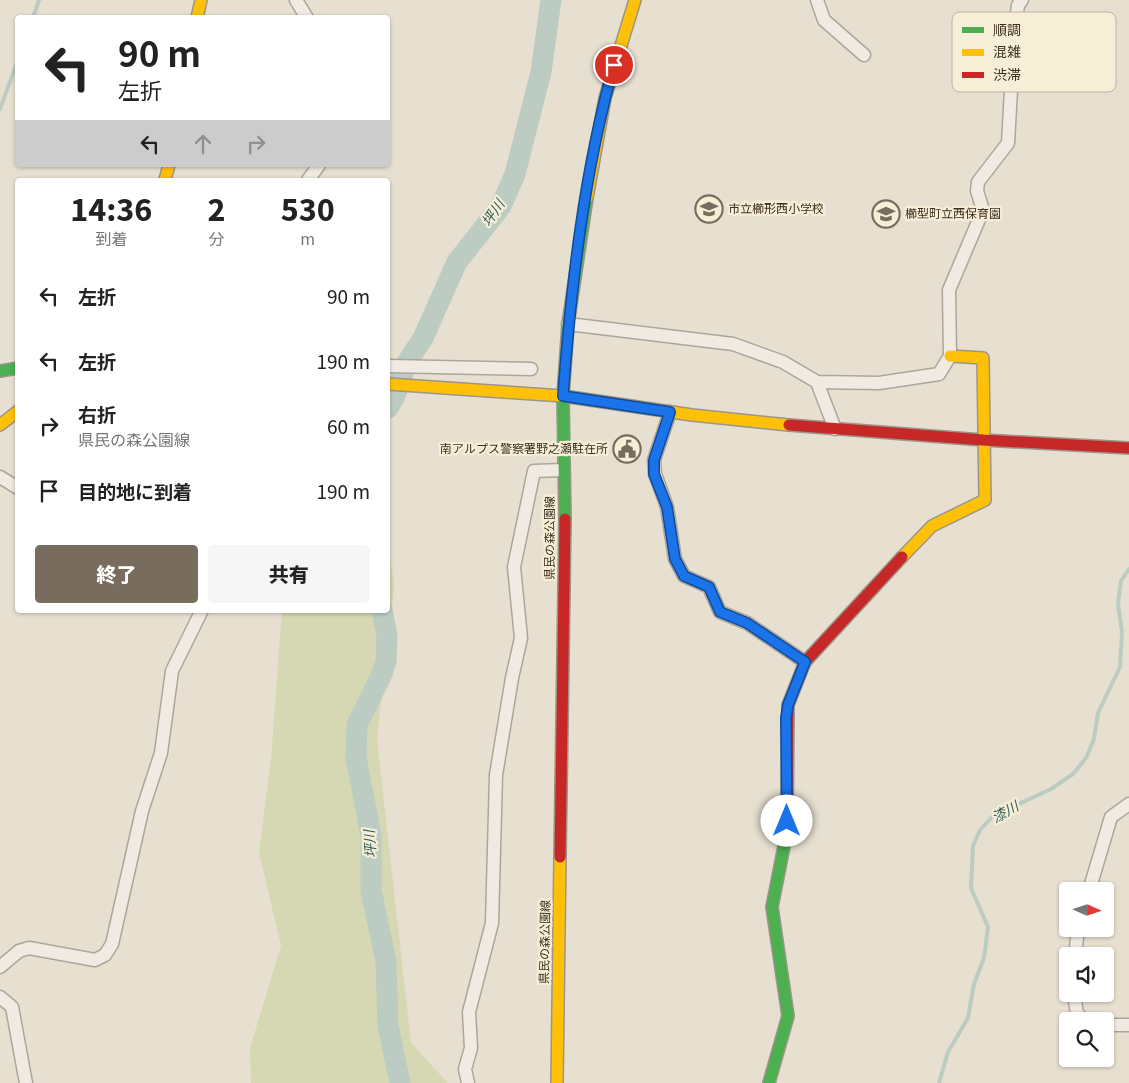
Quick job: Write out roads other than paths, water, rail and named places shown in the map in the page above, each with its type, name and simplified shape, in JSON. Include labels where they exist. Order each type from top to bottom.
[{"type":"street","points":[[197,15],[201,0]]},
{"type":"street","points":[[296,0],[305,15]]},
{"type":"street","name":"県民の森公園線","points":[[556,1083],[564,534],[563,396],[568,324],[592,165],[605,98],[635,0]]},
{"type":"street","points":[[817,0],[824,20],[864,55]]},
{"type":"street","points":[[568,324],[733,344],[783,362],[817,382],[879,383],[939,374],[950,356],[949,290],[983,210],[977,191],[978,182],[1008,143],[1011,92]]},
{"type":"street","points":[[309,178],[318,167]]},
{"type":"street","points":[[769,1083],[788,1016],[772,908],[787,835],[786,718],[788,705],[805,662],[873,587],[932,526],[985,500],[983,358],[950,356]]},
{"type":"street","points":[[390,366],[531,369]]},
{"type":"street","points":[[0,371],[15,368]]},
{"type":"street","points":[[817,382],[835,429]]},
{"type":"street","points":[[390,384],[563,396],[670,412],[835,429],[1129,448]]},
{"type":"street","points":[[670,412],[654,460],[654,474],[667,507],[675,559],[684,576],[709,587],[720,612],[754,628],[805,662]]},
{"type":"street","points":[[0,426],[15,414]]},
{"type":"street","points":[[468,1083],[465,1069],[471,1048],[469,1012],[492,923],[496,776],[512,678],[521,638],[514,567],[534,471],[563,470]]},
{"type":"street","points":[[0,477],[15,486]]},
{"type":"street","points":[[0,967],[19,951],[29,948],[95,960],[106,955],[112,944],[142,811],[161,753],[172,671],[201,613]]},
{"type":"street","points":[[1092,882],[1111,817],[1129,804]]},
{"type":"street","points":[[0,998],[12,1007],[26,1083]]},
{"type":"street","points":[[1114,1025],[1129,1025]]},
{"type":"waterway","points":[[34,15],[39,0]]},
{"type":"waterway","name":"坪川","points":[[390,405],[406,364],[423,338],[457,262],[501,206],[515,174],[541,72],[551,0]]},
{"type":"waterway","points":[[0,109],[15,68]]},
{"type":"waterway","name":"漆川","points":[[939,1083],[948,1052],[968,1018],[974,984],[984,958],[988,927],[971,888],[973,846],[980,830],[993,816],[1051,789],[1073,774],[1086,758],[1094,739],[1098,713],[1120,667],[1122,632],[1118,604],[1121,581],[1129,569]]},
{"type":"waterway","name":"坪川","points":[[383,613],[387,635],[386,661],[382,674],[357,725],[356,758],[371,835],[371,890],[386,962],[388,1026],[400,1083]]},
{"type":"place","name":"市立櫛形西小学校","points":[[709,209]]},
{"type":"place","name":"櫛型町立西保育園","points":[[886,214]]},
{"type":"place","name":"南アルプス警察署野之瀬駐在所","points":[[627,449]]}]
